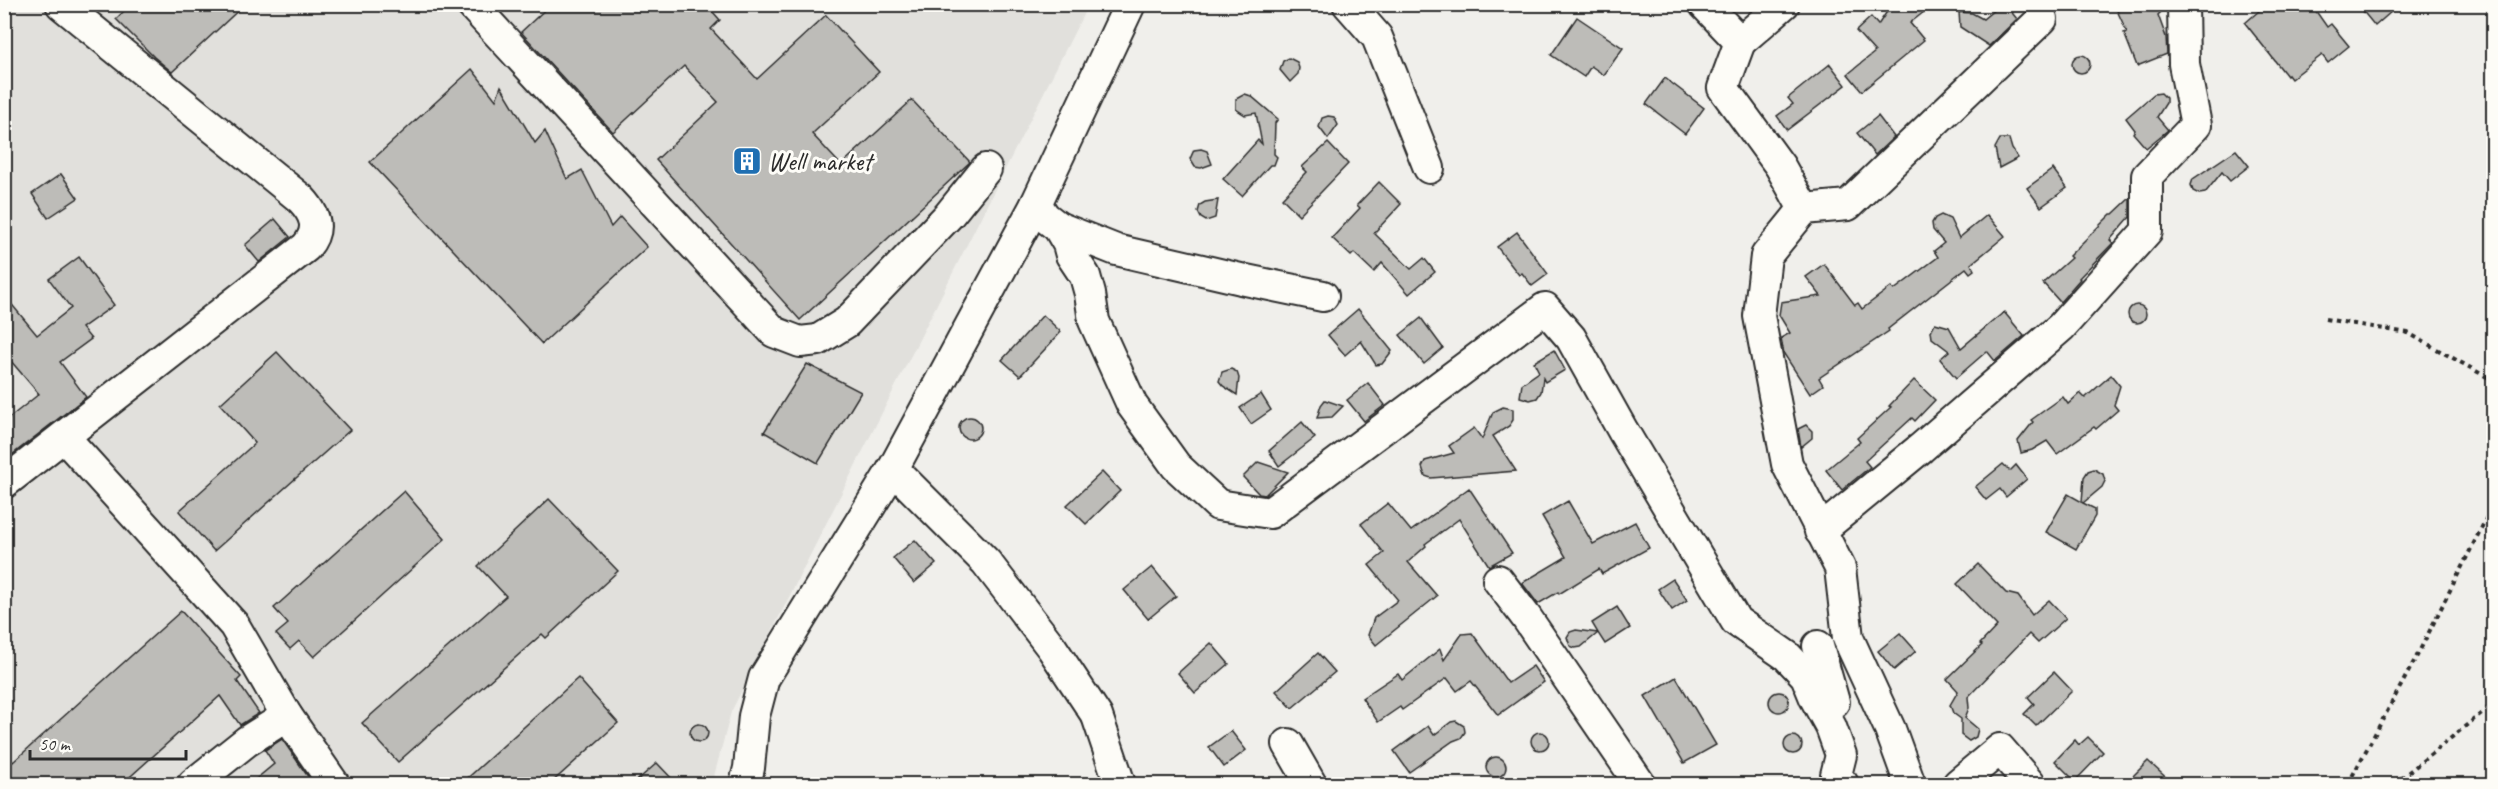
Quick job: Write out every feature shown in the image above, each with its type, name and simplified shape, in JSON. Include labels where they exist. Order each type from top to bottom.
[{"type":"street","points":[[4,483],[306,247],[315,231],[315,219],[301,199],[61,4]]},
{"type":"street","points":[[471,4],[774,332],[800,342],[818,340],[847,322],[949,215],[986,169]]},
{"type":"street","points":[[745,784],[749,768],[754,716],[764,678],[893,469],[1036,204],[1130,4]]},
{"type":"street","points":[[1348,4],[1377,38],[1430,168]]},
{"type":"street","points":[[1704,4],[1740,42]]},
{"type":"street","points":[[1784,4],[1740,42],[1724,88],[1780,166],[1804,209]]},
{"type":"street","points":[[1820,531],[1921,448],[2061,327],[2147,231],[2147,176],[2196,125],[2184,64],[2183,4]]},
{"type":"street","points":[[1910,784],[1890,729],[1848,638],[1840,568],[1787,464],[1759,315],[1766,256],[1804,209],[1848,205],[2042,19]]},
{"type":"street","points":[[1036,204],[1045,217],[1058,227],[1116,250],[1323,296]]},
{"type":"street","points":[[1058,227],[1084,276],[1090,294],[1094,321],[1132,405],[1176,466],[1218,505],[1270,513],[1545,308],[1571,338],[1623,432],[1736,621],[1787,656],[1806,676],[1831,727],[1836,775]]},
{"type":"street","points":[[64,437],[234,626],[287,716],[334,784]]},
{"type":"street","points":[[893,469],[986,562],[1052,648],[1097,716],[1120,784]]},
{"type":"street","points":[[1498,580],[1526,617],[1640,784]]},
{"type":"street","points":[[1818,646],[1839,719],[1836,775]]},
{"type":"street","points":[[193,784],[247,741],[287,716]]},
{"type":"street","points":[[1288,744],[1311,784]]},
{"type":"street","points":[[1958,784],[2000,749],[2030,784]]},
{"type":"street","points":[[1836,775],[1867,784]]},
{"type":"path","points":[[2325,319],[2408,333],[2493,381]]},
{"type":"path","points":[[2348,784],[2418,654],[2493,503]]},
{"type":"path","points":[[2394,784],[2493,703]]},
{"type":"shaded area","points":[[5,5],[1088,5],[731,712],[712,784],[5,784]]},
{"type":"building","points":[[131,4],[245,4],[172,72],[116,19]]},
{"type":"building","name":"Well market","points":[[551,4],[706,4],[720,20],[711,29],[757,79],[826,15],[879,72],[812,134],[841,165],[912,100],[970,162],[800,320],[656,160],[718,102],[684,66],[613,132],[521,32]]},
{"type":"building","points":[[1892,4],[1934,4],[1910,23],[1924,40],[1862,91],[1848,74],[1875,52],[1856,31],[1871,17],[1878,25]]},
{"type":"building","points":[[2001,4],[2005,4],[2017,19],[1989,46],[1960,27],[1959,12],[1972,13],[1983,19]]},
{"type":"building","points":[[2114,4],[2166,4],[2158,15],[2166,37],[2167,54],[2137,66],[2124,33],[2127,32]]},
{"type":"building","points":[[2267,4],[2311,4],[2327,27],[2331,24],[2349,46],[2328,63],[2322,55],[2291,79],[2245,23]]},
{"type":"building","points":[[2357,4],[2400,4],[2375,26]]},
{"type":"building","points":[[1577,17],[1623,48],[1604,75],[1591,66],[1584,77],[1551,55]]},
{"type":"building","points":[[2081,55],[2087,58],[2090,64],[2087,70],[2081,73],[2075,70],[2072,64],[2075,58]]},
{"type":"building","points":[[1289,58],[1297,62],[1299,68],[1298,74],[1290,82],[1280,70],[1283,61]]},
{"type":"building","points":[[1830,64],[1846,85],[1787,130],[1777,116],[1793,104],[1788,98]]},
{"type":"building","points":[[472,69],[496,100],[501,86],[535,143],[545,131],[567,179],[582,170],[611,227],[620,217],[647,247],[542,344],[370,162]]},
{"type":"building","points":[[1665,78],[1704,108],[1685,134],[1646,104]]},
{"type":"building","points":[[2161,93],[2166,98],[2166,103],[2157,117],[2168,130],[2146,148],[2133,133],[2135,130],[2126,118],[2154,94]]},
{"type":"building","points":[[1245,94],[1251,96],[1278,119],[1275,123],[1274,154],[1277,157],[1274,165],[1270,165],[1242,196],[1223,179],[1258,140],[1262,144],[1256,113],[1245,115],[1236,109],[1236,99]]},
{"type":"building","points":[[1878,116],[1894,137],[1875,155],[1857,133]]},
{"type":"building","points":[[1334,117],[1338,125],[1328,139],[1319,127],[1322,118]]},
{"type":"building","points":[[2000,139],[2009,139],[2018,158],[1999,168],[1995,148]]},
{"type":"building","points":[[1328,143],[1348,164],[1299,215],[1282,198],[1307,172],[1302,167]]},
{"type":"building","points":[[1194,150],[1207,151],[1212,164],[1201,168],[1195,167],[1190,159]]},
{"type":"building","points":[[2236,150],[2249,166],[2230,181],[2222,172],[2205,193],[2199,194],[2193,191],[2191,185],[2193,179]]},
{"type":"building","points":[[2053,169],[2067,188],[2041,207],[2027,188]]},
{"type":"building","points":[[61,174],[78,198],[48,218],[32,194]]},
{"type":"building","points":[[1379,182],[1401,204],[1374,233],[1411,269],[1424,258],[1435,272],[1409,294],[1382,263],[1374,272],[1354,253],[1351,256],[1332,238],[1360,208],[1357,205]]},
{"type":"building","points":[[2130,198],[2130,217],[2110,240],[2113,243],[2079,278],[2060,302],[2043,283],[2071,258],[2069,256],[2111,214]]},
{"type":"building","points":[[1218,200],[1215,218],[1206,221],[1201,218],[1198,212],[1200,205]]},
{"type":"building","points":[[1941,215],[1950,219],[1959,238],[1987,215],[2005,236],[1971,264],[1974,270],[1970,273],[1966,268],[1888,329],[1889,331],[1819,378],[1823,385],[1810,394],[1784,354],[1781,338],[1790,333],[1779,315],[1781,302],[1821,296],[1806,277],[1824,264],[1855,305],[1858,303],[1862,309],[1891,287],[1894,290],[1938,257],[1934,251],[1944,243],[1933,230],[1932,223]]},
{"type":"building","points":[[275,219],[290,237],[259,262],[245,245]]},
{"type":"building","points":[[1517,232],[1548,274],[1532,286],[1522,273],[1519,275],[1497,247]]},
{"type":"building","points":[[79,257],[114,305],[82,328],[91,339],[60,362],[86,397],[4,461],[4,422],[39,394],[4,353],[4,295],[37,335],[71,308],[49,279]]},
{"type":"building","points":[[2137,305],[2143,308],[2146,314],[2143,320],[2137,323],[2131,320],[2128,314],[2131,308]]},
{"type":"building","points":[[1358,309],[1392,351],[1382,364],[1376,365],[1361,341],[1345,355],[1328,335]]},
{"type":"building","points":[[2004,312],[2024,336],[1995,361],[1987,351],[1956,378],[1940,359],[1949,351],[1932,338],[1931,331],[1935,323],[1949,327],[1961,348]]},
{"type":"building","points":[[1043,315],[1061,332],[1020,376],[1002,360]]},
{"type":"building","points":[[1421,318],[1443,348],[1424,364],[1400,335]]},
{"type":"building","points":[[1554,350],[1565,370],[1545,382],[1543,378],[1541,392],[1537,398],[1530,400],[1520,397],[1522,384],[1539,372],[1534,362]]},
{"type":"building","points":[[277,352],[350,430],[214,551],[179,511],[255,443],[220,404]]},
{"type":"building","points":[[807,364],[861,392],[818,463],[764,432]]},
{"type":"building","points":[[1231,369],[1237,372],[1239,378],[1237,395],[1219,381],[1222,372]]},
{"type":"building","points":[[2111,375],[2120,386],[2114,405],[2118,410],[2096,429],[2094,427],[2057,454],[2047,441],[2032,450],[2021,453],[2018,441],[2033,422],[2031,420],[2063,397],[2068,404],[2080,393],[2085,398]]},
{"type":"building","points":[[1914,380],[1935,400],[1915,421],[1912,418],[1865,461],[1870,467],[1842,490],[1826,470],[1860,442],[1857,438],[1891,407],[1889,406]]},
{"type":"building","points":[[1368,383],[1385,405],[1364,421],[1347,400]]},
{"type":"building","points":[[1261,394],[1271,410],[1251,424],[1240,408]]},
{"type":"building","points":[[1325,400],[1343,406],[1332,417],[1317,418],[1321,405]]},
{"type":"building","points":[[1503,407],[1513,409],[1513,420],[1509,426],[1493,436],[1516,471],[1431,478],[1425,476],[1422,467],[1425,461],[1454,453],[1449,446],[1474,428],[1482,439],[1493,412]]},
{"type":"building","points":[[970,417],[978,420],[981,428],[978,436],[970,439],[962,436],[959,428],[962,420]]},
{"type":"building","points":[[1302,422],[1315,438],[1279,466],[1269,451]]},
{"type":"building","points":[[1806,425],[1812,431],[1812,438],[1801,447],[1798,429]]},
{"type":"building","points":[[1258,462],[1288,472],[1265,495],[1259,494],[1243,477]]},
{"type":"building","points":[[2003,464],[2010,471],[2016,465],[2027,479],[2006,497],[2000,489],[1986,500],[1975,487]]},
{"type":"building","points":[[2094,469],[2103,474],[2105,481],[2102,487],[2083,503],[2095,509],[2095,516],[2076,549],[2046,532],[2068,494],[2082,502],[2084,477],[2088,471]]},
{"type":"building","points":[[1102,472],[1120,491],[1086,524],[1067,505]]},
{"type":"building","points":[[1469,488],[1512,553],[1489,566],[1459,519],[1425,544],[1426,546],[1408,562],[1437,596],[1376,645],[1368,635],[1374,618],[1398,600],[1369,565],[1384,553],[1361,524],[1388,503],[1411,531]]},
{"type":"building","points":[[404,491],[445,539],[314,657],[299,641],[290,649],[276,634],[288,624],[274,608]]},
{"type":"building","points":[[549,499],[618,571],[546,638],[542,634],[398,762],[362,723],[506,596],[478,566]]},
{"type":"building","points":[[1568,501],[1593,544],[1635,522],[1649,548],[1602,574],[1599,569],[1538,604],[1522,583],[1566,557],[1542,516]]},
{"type":"building","points":[[915,540],[936,564],[914,583],[893,558]]},
{"type":"building","points":[[1978,564],[2006,593],[2018,596],[2032,615],[2049,600],[2066,618],[2038,643],[2029,634],[1968,697],[1969,708],[1965,718],[1978,729],[1976,737],[1969,741],[1961,735],[1961,719],[1953,713],[1950,705],[1958,691],[1947,679],[1982,645],[1980,644],[1997,626],[1957,584]]},
{"type":"building","points":[[1152,567],[1176,596],[1148,619],[1124,590]]},
{"type":"building","points":[[1673,579],[1687,600],[1672,610],[1658,589]]},
{"type":"building","points":[[1617,607],[1630,628],[1605,644],[1592,623]]},
{"type":"building","points":[[181,611],[241,677],[237,681],[259,713],[240,725],[220,696],[122,784],[4,784],[4,752],[13,762]]},
{"type":"building","points":[[1576,630],[1598,633],[1581,647],[1575,648],[1570,646],[1567,637],[1570,632]]},
{"type":"building","points":[[1472,633],[1508,683],[1533,666],[1544,682],[1498,715],[1471,681],[1457,691],[1447,678],[1402,710],[1400,707],[1378,722],[1362,698],[1398,674],[1402,680],[1440,649],[1444,660],[1462,634]]},
{"type":"building","points":[[1900,633],[1916,651],[1894,670],[1878,651]]},
{"type":"building","points":[[1211,643],[1229,664],[1195,693],[1178,673]]},
{"type":"building","points":[[1318,653],[1335,672],[1292,708],[1276,691]]},
{"type":"building","points":[[2054,672],[2072,691],[2036,726],[2024,714],[2034,704],[2028,697]]},
{"type":"building","points":[[1676,677],[1716,745],[1684,763],[1645,696]]},
{"type":"building","points":[[578,678],[618,723],[550,784],[461,784]]},
{"type":"building","points":[[1779,692],[1786,695],[1789,702],[1786,709],[1779,712],[1772,709],[1769,702],[1772,695]]},
{"type":"building","points":[[1456,721],[1464,726],[1465,732],[1461,738],[1453,741],[1409,772],[1394,751],[1428,726],[1434,735],[1451,722]]},
{"type":"building","points":[[699,724],[705,727],[708,733],[705,739],[699,742],[693,739],[690,733],[693,727]]},
{"type":"building","points":[[1231,731],[1246,750],[1224,767],[1209,747]]},
{"type":"building","points":[[1536,732],[1544,732],[1549,737],[1547,748],[1536,750],[1531,745],[1531,737]]},
{"type":"building","points":[[1789,736],[1797,736],[1802,741],[1800,752],[1789,754],[1784,749],[1784,741]]},
{"type":"building","points":[[2088,737],[2103,752],[2075,781],[2055,761],[2075,740],[2079,745]]},
{"type":"building","points":[[282,739],[313,784],[250,784],[274,764],[265,750]]},
{"type":"building","points":[[1496,757],[1503,760],[1506,767],[1503,774],[1496,777],[1489,774],[1486,767],[1489,760]]},
{"type":"building","points":[[2148,761],[2173,784],[2125,784]]},
{"type":"building","points":[[657,763],[677,784],[633,784]]},
{"type":"place","name":"Well market","points":[[747,161]]}]
